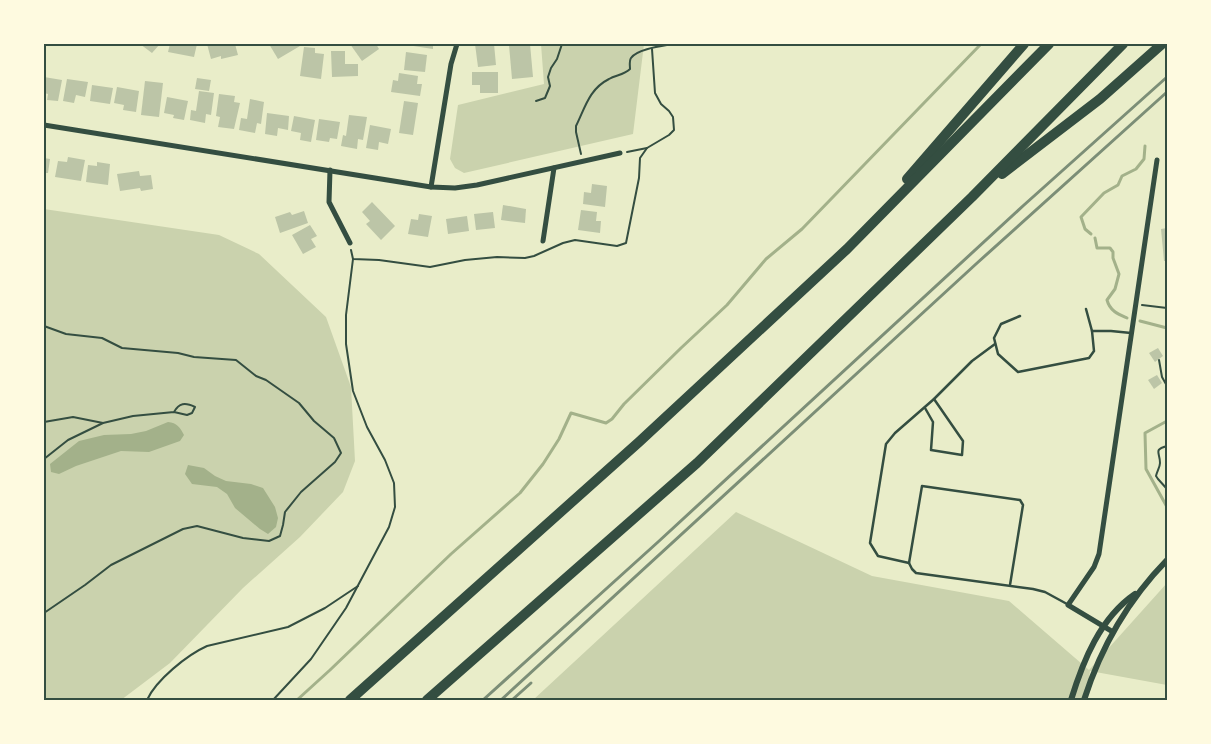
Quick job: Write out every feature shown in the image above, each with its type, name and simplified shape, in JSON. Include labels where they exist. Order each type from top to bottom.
[{"type":"highway","points":[[847,249],[1024,44]]},
{"type":"highway","points":[[350,700],[639,442],[847,249],[1049,44]]},
{"type":"highway","points":[[428,700],[697,463],[972,197],[1123,44]]},
{"type":"highway","points":[[972,197],[1100,99],[1162,44]]},
{"type":"street","points":[[431,187],[451,64],[457,44]]},
{"type":"street","points":[[44,124],[431,187],[454,188],[477,185],[620,153]]},
{"type":"street","points":[[1113,632],[1068,605],[1094,567],[1099,554],[1157,160]]},
{"type":"street","points":[[543,241],[554,168]]},
{"type":"street","points":[[330,170],[329,202],[350,243]]},
{"type":"street","points":[[1071,700],[1086,660],[1103,626],[1119,607],[1138,592],[1167,560]]},
{"type":"street","points":[[1084,700],[1096,666],[1113,632],[1138,592]]},
{"type":"lane","points":[[1020,316],[1001,324],[994,338],[998,354],[1018,372],[1089,358],[1094,351],[1092,331],[1086,309]]},
{"type":"lane","points":[[1092,331],[1131,333]]},
{"type":"lane","points":[[910,562],[878,556],[870,543],[886,444],[895,433],[934,399],[972,361],[995,344]]},
{"type":"lane","points":[[924,408],[934,422],[931,450],[962,455],[963,441],[934,399]]},
{"type":"lane","points":[[1010,585],[1023,505],[1020,500],[922,486],[910,562],[912,569],[916,573],[978,583],[1010,585],[1045,592],[1068,605]]},
{"type":"path","points":[[536,101],[544,98],[550,86],[548,77],[562,44]]},
{"type":"path","points":[[583,161],[576,126],[591,94],[600,84],[627,73],[630,69],[630,60],[639,51],[672,44]]},
{"type":"path","points":[[620,153],[647,148]]},
{"type":"path","points":[[273,700],[311,659],[346,608],[360,585],[389,527],[395,507],[394,483],[386,460],[367,427],[352,382],[346,344],[346,315],[352,259]]},
{"type":"path","points":[[1136,304],[1167,308]]},
{"type":"path","points":[[44,326],[66,334],[102,338],[122,348],[178,352],[194,357],[236,360],[256,376],[266,380],[299,403],[314,421],[334,438],[341,453],[335,462],[301,492],[285,512],[280,536],[269,541],[243,538],[197,526],[184,529],[111,564],[85,585],[44,613]]},
{"type":"path","points":[[1159,360],[1162,377],[1167,386]]},
{"type":"path","points":[[44,459],[68,440],[103,423],[133,416],[174,412],[186,415],[192,413],[195,407],[184,403],[177,407],[174,412]]},
{"type":"path","points":[[44,422],[73,417],[103,423]]},
{"type":"path","points":[[1167,446],[1160,448],[1157,453],[1160,464],[1156,476],[1167,489]]},
{"type":"path","points":[[147,700],[150,693],[164,678],[195,652],[207,646],[288,626],[325,608],[360,585]]},
{"type":"shaded area","points":[[541,44],[644,44],[633,134],[464,173],[455,168],[450,159],[458,105],[544,84]]},
{"type":"shaded area","points":[[44,209],[219,235],[259,254],[326,317],[351,387],[355,461],[343,492],[300,537],[243,588],[170,663],[121,700],[44,700]]},
{"type":"shaded area","points":[[168,422],[176,424],[181,430],[184,435],[180,441],[149,452],[121,451],[76,466],[59,474],[51,472],[50,464],[79,441],[104,435],[131,434],[146,431]]},
{"type":"shaded area","points":[[188,465],[204,468],[226,481],[251,484],[263,488],[275,507],[278,518],[276,527],[268,534],[235,508],[227,494],[217,487],[192,484],[185,474]]},
{"type":"shaded area","points":[[736,512],[872,576],[1009,601],[1089,670],[1167,583],[1167,685],[1090,671],[1086,700],[533,700]]},
{"type":"building","points":[[140,44],[160,44],[152,53]]},
{"type":"building","points":[[170,44],[197,44],[194,57],[168,52]]},
{"type":"building","points":[[207,44],[235,44],[238,55],[221,59],[221,56],[211,59]]},
{"type":"building","points":[[269,44],[299,44],[300,46],[278,59]]},
{"type":"building","points":[[350,44],[376,44],[379,49],[362,61]]},
{"type":"building","points":[[433,44],[433,49],[407,45]]},
{"type":"building","points":[[475,44],[494,44],[496,65],[478,67]]},
{"type":"building","points":[[530,44],[533,77],[512,79],[509,45]]},
{"type":"building","points":[[304,47],[315,48],[315,53],[324,54],[321,79],[300,76]]},
{"type":"building","points":[[331,51],[345,51],[345,64],[358,64],[358,76],[332,77]]},
{"type":"building","points":[[406,52],[427,55],[425,72],[404,70]]},
{"type":"building","points":[[472,72],[498,72],[498,93],[480,93],[480,85],[472,85]]},
{"type":"building","points":[[399,73],[418,76],[417,84],[422,84],[420,96],[391,92],[393,80],[398,81]]},
{"type":"building","points":[[44,77],[62,80],[58,101],[47,100],[48,94],[44,93]]},
{"type":"building","points":[[197,78],[211,80],[209,91],[195,89]]},
{"type":"building","points":[[67,79],[88,82],[85,97],[76,95],[74,103],[63,101]]},
{"type":"building","points":[[145,81],[163,83],[159,117],[141,115]]},
{"type":"building","points":[[92,85],[113,88],[110,104],[90,101]]},
{"type":"building","points":[[117,87],[139,91],[136,112],[123,110],[124,105],[114,103]]},
{"type":"building","points":[[199,91],[214,93],[211,115],[206,114],[205,123],[190,120],[191,110],[196,111]]},
{"type":"building","points":[[219,94],[235,96],[234,102],[240,103],[234,129],[218,127],[220,117],[216,116]]},
{"type":"building","points":[[167,97],[188,101],[184,120],[173,118],[174,115],[164,113]]},
{"type":"building","points":[[250,99],[264,102],[261,124],[257,123],[255,133],[239,130],[241,118],[247,119]]},
{"type":"building","points":[[404,101],[418,103],[413,135],[399,133]]},
{"type":"building","points":[[267,113],[289,116],[288,130],[278,128],[277,136],[265,134]]},
{"type":"building","points":[[349,115],[367,117],[363,140],[358,139],[357,149],[341,146],[343,135],[346,136]]},
{"type":"building","points":[[294,116],[315,120],[311,142],[300,140],[301,133],[291,131]]},
{"type":"building","points":[[319,119],[340,122],[337,139],[330,138],[329,142],[316,140]]},
{"type":"building","points":[[370,125],[391,129],[388,144],[379,142],[378,150],[366,148]]},
{"type":"building","points":[[68,157],[85,160],[81,181],[55,177],[58,161],[67,162]]},
{"type":"building","points":[[44,158],[50,159],[48,173],[44,173]]},
{"type":"building","points":[[97,162],[110,164],[108,185],[86,182],[88,165],[97,166]]},
{"type":"building","points":[[139,171],[140,176],[151,175],[153,189],[141,191],[140,188],[120,191],[117,174]]},
{"type":"building","points":[[592,184],[607,186],[605,207],[583,204],[584,192],[591,193]]},
{"type":"building","points":[[372,202],[395,226],[381,240],[366,224],[370,221],[362,212]]},
{"type":"building","points":[[503,205],[526,209],[525,223],[501,220]]},
{"type":"building","points":[[581,210],[597,212],[596,221],[601,221],[600,233],[578,230]]},
{"type":"building","points":[[304,211],[308,223],[280,233],[275,217],[290,212],[292,215]]},
{"type":"building","points":[[493,212],[495,228],[476,230],[474,214]]},
{"type":"building","points":[[419,214],[432,216],[428,237],[408,234],[411,219],[418,220]]},
{"type":"building","points":[[467,216],[469,231],[448,234],[446,219]]},
{"type":"building","points":[[310,225],[317,236],[311,239],[316,247],[303,254],[292,235]]},
{"type":"building","points":[[1167,228],[1167,261],[1164,261],[1161,229]]},
{"type":"building","points":[[1158,348],[1163,356],[1155,362],[1149,353]]},
{"type":"building","points":[[1157,375],[1162,383],[1154,389],[1148,380]]},
{"type":"waterway","points":[[297,700],[451,554],[520,493],[543,464],[559,439],[571,413],[606,423],[612,419],[624,404],[727,305],[766,259],[802,229],[981,44]]},
{"type":"waterway","points":[[1091,234],[1085,229],[1081,217],[1104,193],[1118,185],[1122,176],[1136,169],[1144,159],[1145,146]]},
{"type":"waterway","points":[[1095,238],[1097,248],[1110,248],[1113,252],[1113,258],[1119,274],[1115,289],[1107,300],[1108,304],[1115,312],[1127,318]]},
{"type":"waterway","points":[[1140,321],[1167,328]]},
{"type":"waterway","points":[[1167,421],[1145,433],[1146,469],[1167,507]]},
{"type":"railway","points":[[483,700],[658,542],[1024,205],[1167,77]]},
{"type":"railway","points":[[501,700],[976,264],[1167,92]]},
{"type":"railway","points":[[512,700],[531,683]]}]
